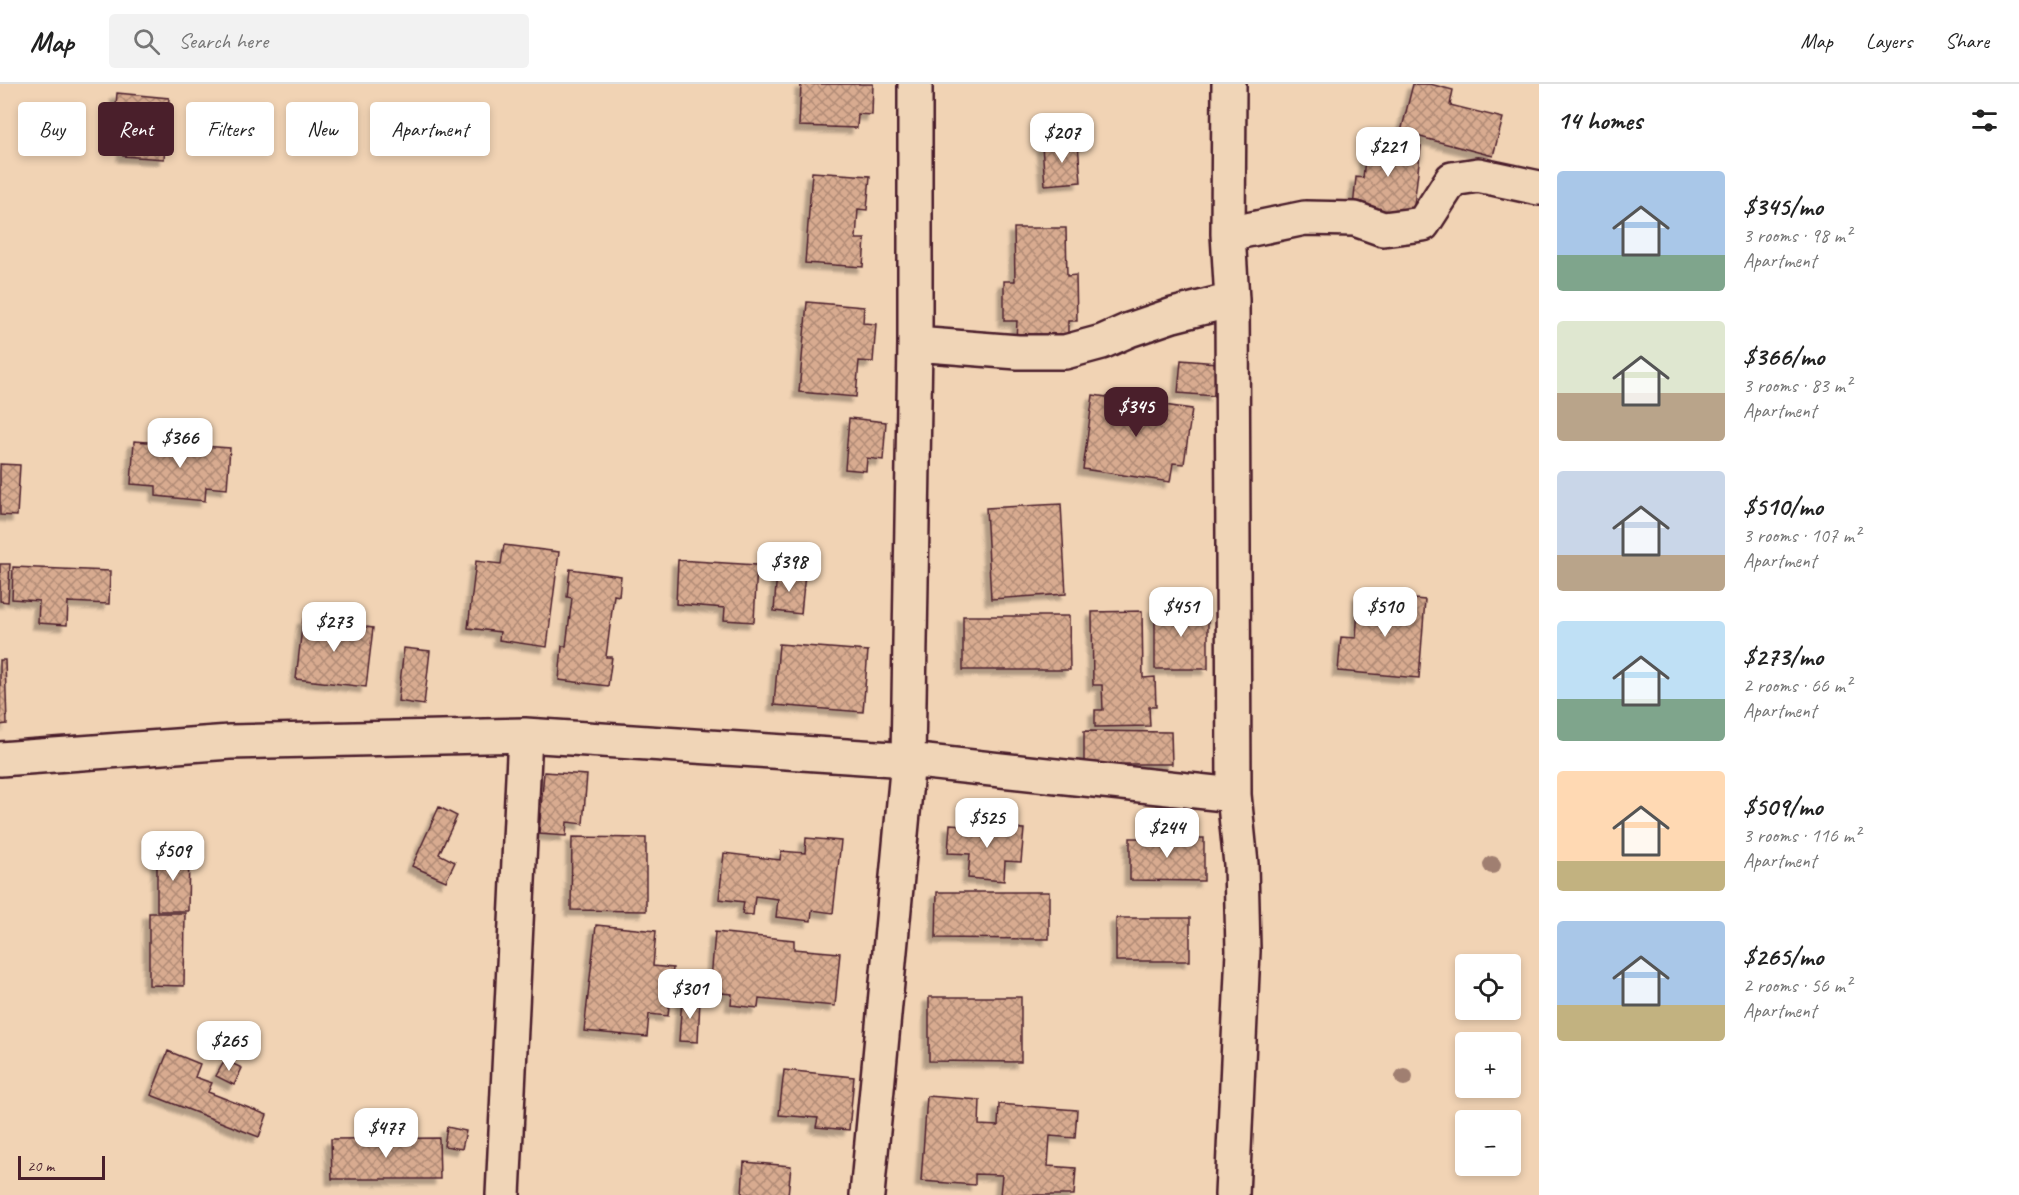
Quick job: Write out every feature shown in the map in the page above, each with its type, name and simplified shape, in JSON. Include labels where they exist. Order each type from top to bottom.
[{"type":"street","points":[[867,1195],[908,760],[915,344],[915,84]]},
{"type":"street","points":[[1228,84],[1228,234],[1232,300],[1234,795],[1241,864],[1243,951],[1232,1195]]},
{"type":"street","points":[[1228,234],[1305,218],[1355,219],[1383,229],[1423,224],[1452,179],[1478,175],[1539,188]]},
{"type":"street","points":[[915,344],[1018,352],[1065,352],[1102,342],[1173,315],[1232,300]]},
{"type":"street","points":[[0,759],[231,742],[525,735],[908,760],[1234,795]]},
{"type":"street","points":[[503,1195],[525,735]]},
{"type":"building","points":[[801,84],[873,84],[872,115],[858,114],[857,128],[799,126]]},
{"type":"building","points":[[1413,84],[1430,84],[1453,90],[1450,105],[1503,118],[1493,156],[1401,132]]},
{"type":"building","points":[[117,93],[169,98],[169,102],[116,102]]},
{"type":"building","points":[[1367,140],[1421,146],[1413,214],[1353,208],[1356,177],[1363,178]]},
{"type":"building","points":[[1078,143],[1081,182],[1045,185],[1042,146]]},
{"type":"building","points":[[123,156],[164,156],[164,159]]},
{"type":"building","points":[[812,172],[870,176],[867,210],[858,209],[856,239],[865,239],[863,267],[805,263]]},
{"type":"building","points":[[1014,228],[1066,228],[1067,276],[1076,275],[1077,321],[1068,321],[1068,338],[1016,339],[1017,321],[1004,321],[1004,281],[1015,281]]},
{"type":"building","points":[[807,302],[864,307],[863,323],[876,324],[873,362],[859,361],[856,397],[799,392]]},
{"type":"building","points":[[1181,360],[1217,363],[1214,396],[1178,393]]},
{"type":"building","points":[[1093,395],[1192,409],[1184,464],[1173,463],[1170,482],[1083,469]]},
{"type":"building","points":[[849,418],[886,422],[883,460],[867,458],[866,471],[845,469]]},
{"type":"building","points":[[134,441],[230,448],[227,489],[206,487],[205,501],[156,496],[156,486],[131,484]]},
{"type":"building","points":[[0,464],[20,465],[17,516],[0,515]]},
{"type":"building","points":[[1061,504],[1066,594],[991,599],[986,508]]},
{"type":"building","points":[[504,545],[559,552],[547,647],[499,640],[500,632],[468,628],[476,561],[501,564]]},
{"type":"building","points":[[678,560],[757,565],[754,622],[724,620],[725,608],[676,604]]},
{"type":"building","points":[[0,564],[10,564],[8,602],[0,601]]},
{"type":"building","points":[[13,567],[110,571],[109,604],[68,602],[67,625],[38,623],[39,601],[12,599]]},
{"type":"building","points":[[570,569],[621,576],[619,596],[614,595],[606,657],[612,657],[608,686],[559,680],[562,646],[566,646],[572,598],[567,597]]},
{"type":"building","points":[[777,572],[805,574],[801,614],[774,611]]},
{"type":"building","points":[[1359,594],[1425,600],[1419,678],[1338,671],[1341,637],[1356,638]]},
{"type":"building","points":[[1155,607],[1208,608],[1208,669],[1155,669]]},
{"type":"building","points":[[1142,611],[1143,678],[1155,677],[1156,707],[1149,707],[1150,726],[1095,727],[1095,710],[1103,710],[1102,685],[1093,685],[1092,612]]},
{"type":"building","points":[[963,616],[1069,616],[1070,670],[963,670]]},
{"type":"building","points":[[303,619],[373,628],[366,687],[296,679]]},
{"type":"building","points":[[779,644],[868,651],[863,712],[774,705]]},
{"type":"building","points":[[404,648],[430,651],[424,705],[398,701]]},
{"type":"building","points":[[0,660],[5,660],[7,724],[0,725]]},
{"type":"building","points":[[1084,731],[1171,732],[1172,764],[1084,764]]},
{"type":"building","points":[[544,772],[587,775],[583,824],[567,822],[566,836],[539,834]]},
{"type":"building","points":[[439,807],[457,816],[439,854],[455,862],[446,881],[412,866]]},
{"type":"building","points":[[950,824],[1024,829],[1021,862],[1005,861],[1004,881],[968,878],[970,854],[948,853]]},
{"type":"building","points":[[572,837],[646,838],[646,911],[571,910]]},
{"type":"building","points":[[806,838],[841,841],[833,913],[812,910],[811,921],[776,917],[778,899],[755,896],[753,915],[742,914],[744,902],[719,899],[724,853],[780,860],[781,851],[805,853]]},
{"type":"building","points":[[1130,838],[1204,838],[1204,881],[1130,880]]},
{"type":"building","points":[[157,854],[189,854],[188,911],[157,911]]},
{"type":"building","points":[[937,892],[1049,892],[1049,939],[936,938]]},
{"type":"building","points":[[149,913],[185,913],[184,986],[149,985]]},
{"type":"building","points":[[1116,918],[1190,918],[1190,961],[1116,961]]},
{"type":"building","points":[[596,925],[656,931],[653,966],[673,968],[668,1016],[649,1014],[647,1037],[584,1031]]},
{"type":"building","points":[[715,932],[794,940],[794,949],[840,953],[835,1006],[759,999],[758,1008],[731,1005],[732,994],[710,992]]},
{"type":"building","points":[[929,997],[1021,997],[1021,1062],[929,1061]]},
{"type":"building","points":[[682,998],[700,1000],[698,1042],[679,1041]]},
{"type":"building","points":[[168,1051],[200,1064],[195,1077],[212,1083],[208,1092],[267,1115],[259,1137],[151,1095]]},
{"type":"building","points":[[225,1060],[242,1068],[234,1085],[216,1076]]},
{"type":"building","points":[[784,1070],[854,1077],[849,1130],[816,1127],[818,1118],[779,1115]]},
{"type":"building","points":[[927,1096],[980,1100],[979,1125],[998,1126],[999,1104],[1077,1110],[1075,1138],[1050,1136],[1048,1166],[1076,1168],[1074,1195],[1000,1195],[1002,1175],[975,1174],[975,1185],[921,1181]]},
{"type":"building","points":[[447,1127],[466,1131],[462,1149],[444,1146]]},
{"type":"building","points":[[439,1138],[440,1179],[332,1179],[331,1139]]},
{"type":"building","points":[[744,1162],[791,1166],[788,1195],[742,1194]]}]
